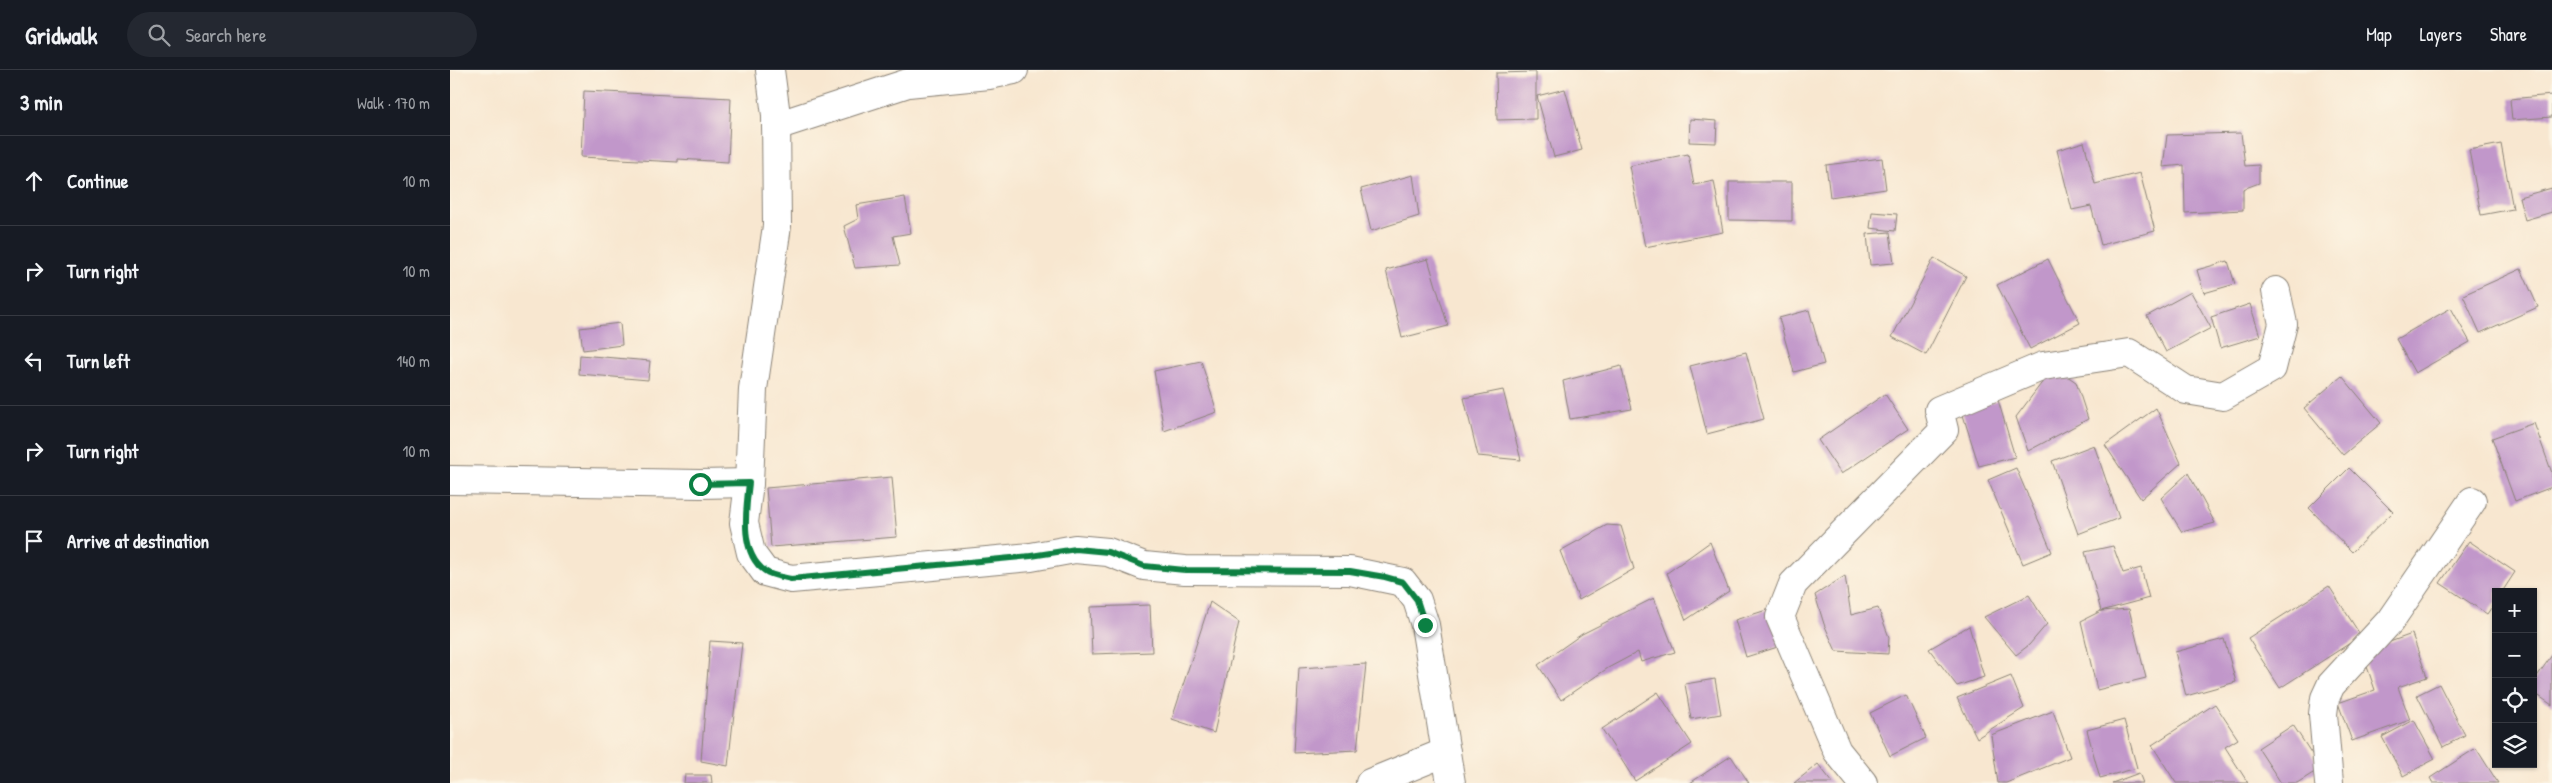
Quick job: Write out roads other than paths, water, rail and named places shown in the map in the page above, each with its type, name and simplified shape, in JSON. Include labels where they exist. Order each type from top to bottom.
[{"type":"street","points":[[770,70],[776,126],[777,226],[753,389],[749,483],[744,523],[751,553],[765,572],[791,579],[1031,556],[1076,549],[1108,552],[1152,567],[1185,570],[1350,571],[1403,582],[1417,600],[1425,625],[1451,783]]},
{"type":"street","points":[[776,126],[908,82],[989,75],[1014,70]]},
{"type":"street","points":[[1863,783],[1837,751],[1780,617],[1793,584],[1944,430],[1939,410],[2043,366],[2129,353],[2186,390],[2223,396],[2272,368],[2282,324],[2276,291]]},
{"type":"street","points":[[450,480],[749,483]]},
{"type":"street","points":[[2329,783],[2323,714],[2325,698],[2331,684],[2390,621],[2472,501]]},
{"type":"street","points":[[1370,783],[1446,752]]}]
